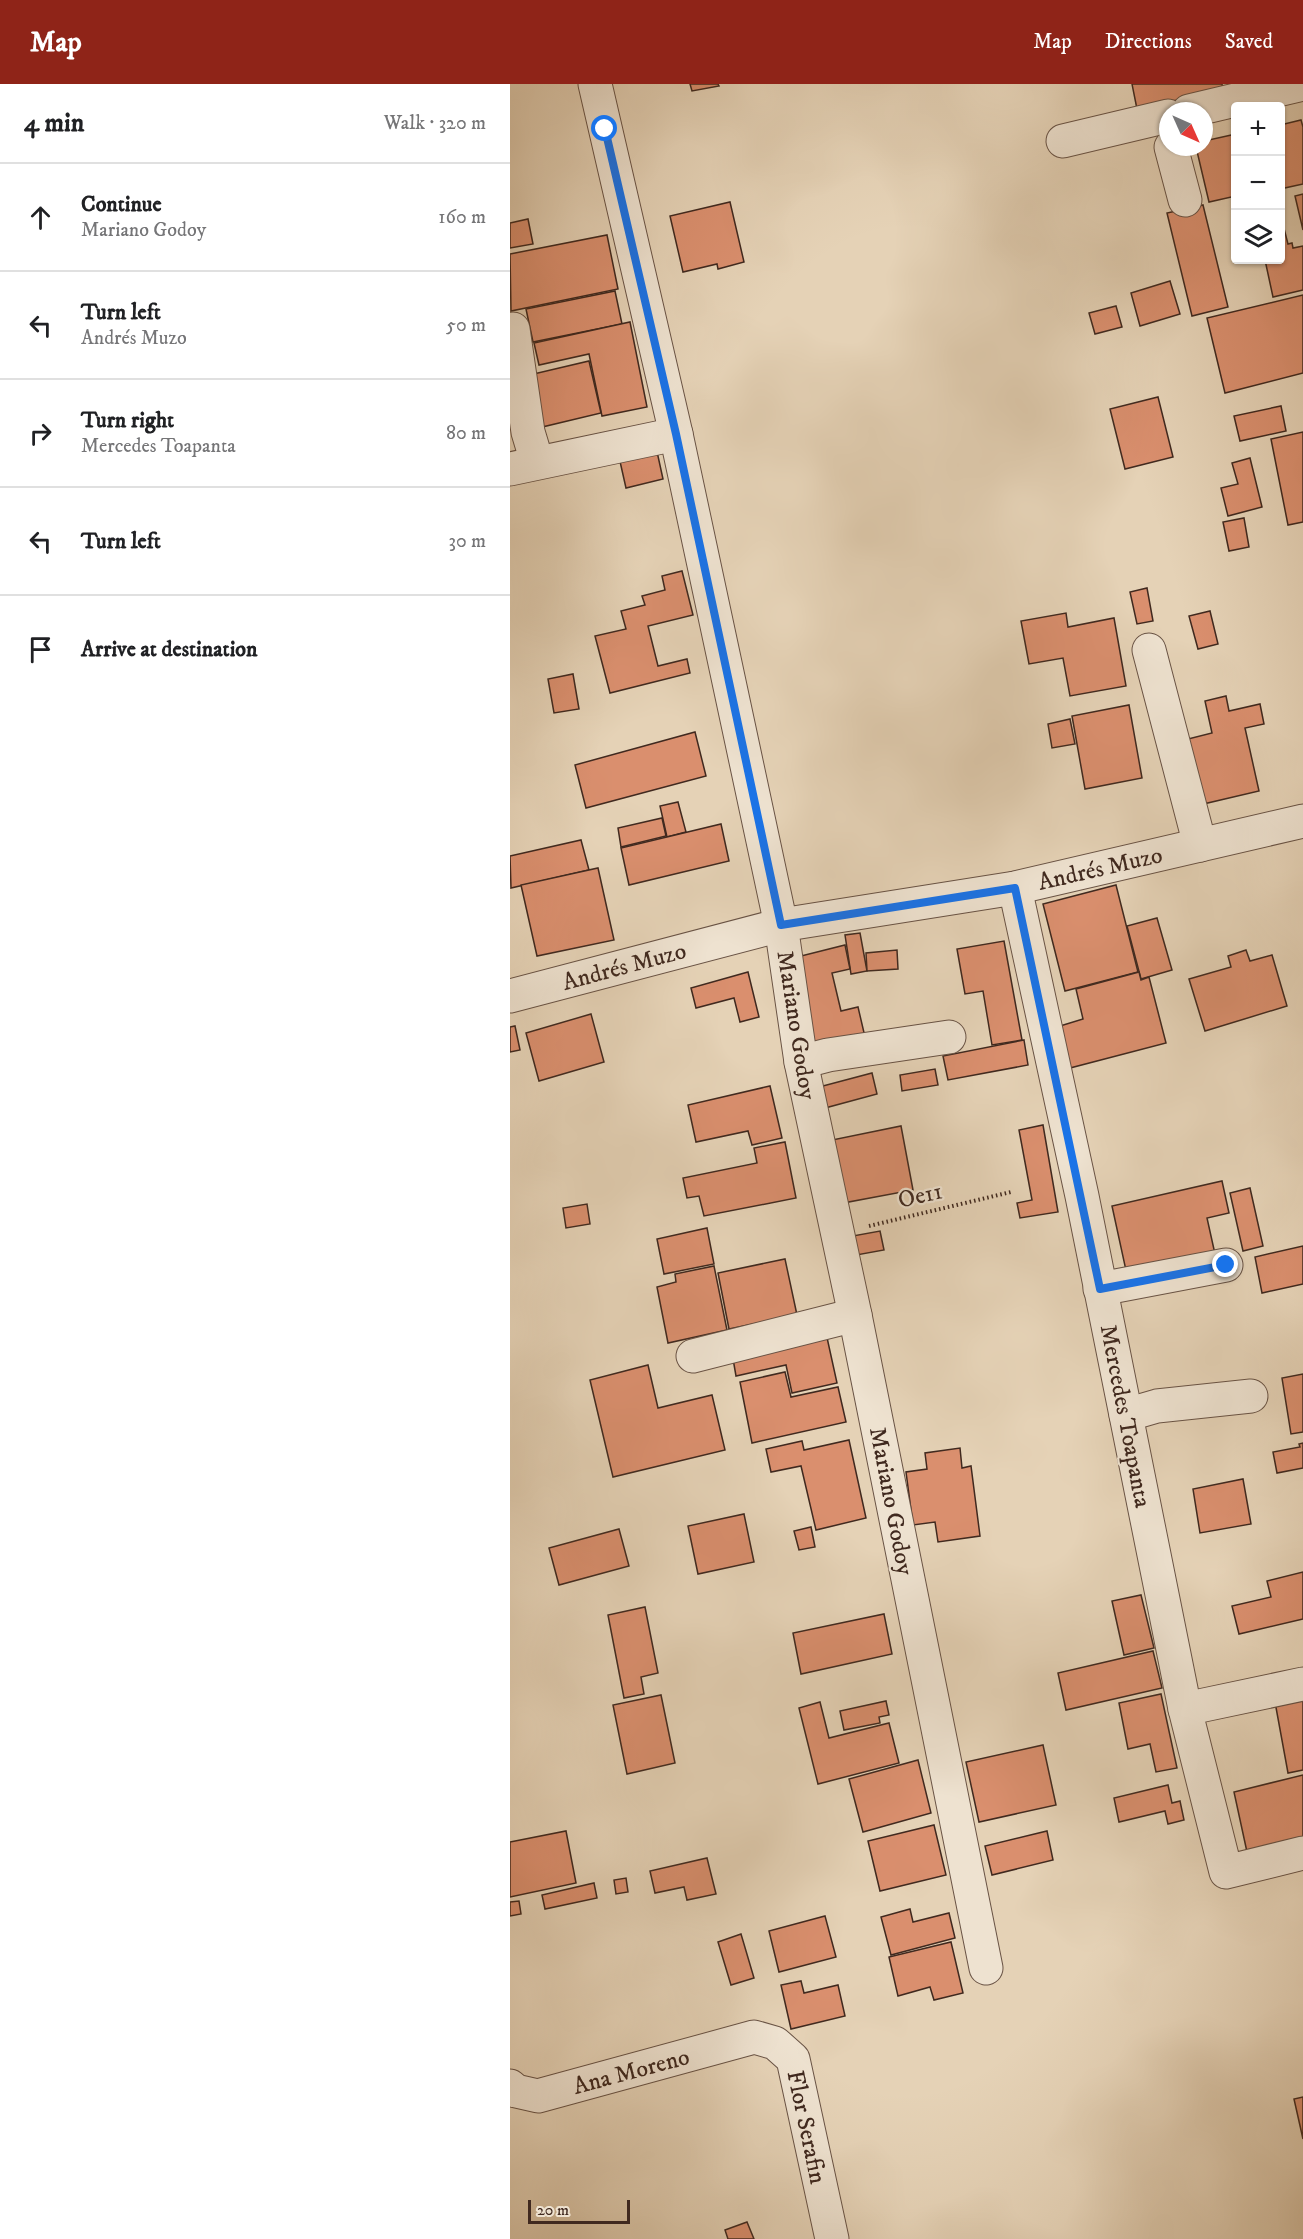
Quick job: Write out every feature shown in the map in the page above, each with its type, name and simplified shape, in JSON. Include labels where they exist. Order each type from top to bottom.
[{"type":"street","name":"Mariano Godoy","points":[[595,84],[676,434],[781,925],[801,1062],[855,1315],[986,1968]]},
{"type":"street","points":[[1213,105],[1241,91],[1303,84]]},
{"type":"street","points":[[1064,141],[1159,127]]},
{"type":"street","points":[[1177,156],[1185,200]]},
{"type":"street","points":[[513,329],[528,432],[524,465],[676,434]]},
{"type":"street","points":[[1149,650],[1200,845]]},
{"type":"street","name":"Andrés Muzo","points":[[510,996],[781,925],[1015,888],[1303,821]]},
{"type":"street","name":"Mercedes Toapanta","points":[[1015,888],[1100,1289],[1185,1709],[1226,1872],[1303,1853]]},
{"type":"street","points":[[801,1062],[828,1055],[949,1037]]},
{"type":"street","points":[[1100,1289],[1226,1265]]},
{"type":"street","points":[[693,1356],[855,1315]]},
{"type":"street","points":[[1126,1415],[1157,1406],[1251,1396]]},
{"type":"street","points":[[1185,1709],[1303,1684]]},
{"type":"street","name":"Ana Moreno","points":[[510,2086],[516,2091],[538,2096],[754,2037]]},
{"type":"street","name":"Flor Serafin","points":[[754,2037],[775,2043],[793,2059],[832,2239]]},
{"type":"path","name":"Oe11","points":[[837,1233],[1011,1192]]},
{"type":"building","points":[[690,84],[718,84],[719,86],[692,91]]},
{"type":"building","points":[[1132,84],[1222,84],[1223,90],[1159,102],[1159,104],[1137,109]]},
{"type":"building","points":[[1301,120],[1303,184],[1285,188],[1285,156],[1285,124]]},
{"type":"building","points":[[1231,135],[1231,197],[1209,202],[1198,156],[1213,156],[1213,139]]},
{"type":"building","points":[[1303,194],[1303,230],[1295,196]]},
{"type":"building","points":[[730,202],[744,262],[718,269],[717,264],[683,272],[670,216]]},
{"type":"building","points":[[1203,205],[1228,307],[1192,316],[1167,213]]},
{"type":"building","points":[[528,219],[533,244],[510,248],[510,223]]},
{"type":"building","points":[[1285,232],[1288,244],[1292,243],[1293,248],[1303,246],[1303,290],[1273,297],[1266,264],[1285,264]]},
{"type":"building","points":[[607,235],[618,289],[511,311],[510,254]]},
{"type":"building","points":[[1170,281],[1180,314],[1140,326],[1131,293]]},
{"type":"building","points":[[615,291],[622,324],[533,342],[526,309]]},
{"type":"building","points":[[1303,295],[1303,373],[1225,393],[1207,318]]},
{"type":"building","points":[[1116,306],[1122,327],[1095,334],[1089,313]]},
{"type":"building","points":[[630,322],[647,407],[602,416],[589,354],[539,365],[534,343]]},
{"type":"building","points":[[589,361],[601,413],[538,428],[525,376]]},
{"type":"building","points":[[1158,397],[1173,457],[1125,469],[1110,409]]},
{"type":"building","points":[[1281,406],[1286,431],[1240,441],[1234,416]]},
{"type":"building","points":[[1303,432],[1303,522],[1288,525],[1271,439]]},
{"type":"building","points":[[656,447],[663,479],[626,488],[619,457]]},
{"type":"building","points":[[1250,458],[1262,507],[1228,516],[1221,488],[1238,484],[1232,463]]},
{"type":"building","points":[[1244,518],[1249,547],[1229,551],[1223,522]]},
{"type":"building","points":[[682,571],[693,615],[648,626],[658,666],[687,659],[690,673],[610,693],[595,636],[626,629],[621,611],[645,605],[642,596],[665,590],[662,576]]},
{"type":"building","points":[[1147,588],[1153,621],[1137,624],[1130,592]]},
{"type":"building","points":[[1210,611],[1218,644],[1198,649],[1189,616]]},
{"type":"building","points":[[1066,613],[1068,627],[1114,618],[1126,686],[1070,696],[1063,658],[1029,664],[1021,621]]},
{"type":"building","points":[[573,674],[579,709],[554,713],[548,679]]},
{"type":"building","points":[[1226,696],[1229,711],[1260,704],[1264,724],[1245,728],[1259,791],[1199,805],[1184,740],[1212,733],[1205,701]]},
{"type":"building","points":[[1129,705],[1142,778],[1085,789],[1072,716]]},
{"type":"building","points":[[1070,719],[1075,744],[1052,748],[1048,724]]},
{"type":"building","points":[[695,732],[706,776],[586,808],[575,765]]},
{"type":"building","points":[[678,802],[686,832],[667,837],[660,806]]},
{"type":"building","points":[[662,818],[666,836],[621,847],[618,828]]},
{"type":"building","points":[[721,824],[729,861],[629,885],[621,848]]},
{"type":"building","points":[[581,840],[589,870],[511,888],[510,856]]},
{"type":"building","points":[[598,868],[614,940],[537,956],[521,885]]},
{"type":"building","points":[[1116,885],[1138,972],[1065,991],[1043,904]]},
{"type":"building","points":[[1157,918],[1172,970],[1141,979],[1127,926]]},
{"type":"building","points":[[860,933],[867,971],[851,974],[845,935]]},
{"type":"building","points":[[1004,941],[1022,1040],[992,1045],[983,991],[965,994],[957,949]]},
{"type":"building","points":[[845,945],[850,969],[832,973],[841,1011],[858,1007],[865,1037],[813,1049],[793,958]]},
{"type":"building","points":[[897,950],[898,969],[867,971],[866,953]]},
{"type":"building","points":[[1246,950],[1250,961],[1272,955],[1287,1006],[1205,1031],[1189,979],[1231,967],[1228,956]]},
{"type":"building","points":[[748,972],[759,1017],[740,1022],[734,998],[696,1008],[691,988]]},
{"type":"building","points":[[1139,972],[1141,980],[1149,977],[1166,1043],[1070,1068],[1060,1026],[1083,1019],[1076,989]]},
{"type":"building","points":[[591,1014],[604,1062],[539,1081],[526,1033]]},
{"type":"building","points":[[515,1026],[520,1050],[510,1052],[510,1027]]},
{"type":"building","points":[[1024,1040],[1028,1065],[948,1080],[943,1056]]},
{"type":"building","points":[[935,1069],[938,1085],[902,1091],[900,1075]]},
{"type":"building","points":[[872,1073],[877,1094],[825,1108],[819,1087]]},
{"type":"building","points":[[770,1086],[782,1138],[752,1145],[748,1131],[696,1142],[688,1105]]},
{"type":"building","points":[[1043,1125],[1058,1212],[1020,1218],[1017,1203],[1032,1200],[1019,1130]]},
{"type":"building","points":[[901,1126],[913,1190],[843,1203],[832,1140]]},
{"type":"building","points":[[785,1142],[796,1198],[704,1216],[699,1196],[687,1198],[683,1178],[757,1163],[754,1148]]},
{"type":"building","points":[[1222,1181],[1229,1213],[1207,1218],[1215,1254],[1127,1275],[1112,1206]]},
{"type":"building","points":[[1250,1188],[1263,1246],[1243,1251],[1230,1193]]},
{"type":"building","points":[[587,1204],[590,1224],[566,1228],[563,1208]]},
{"type":"building","points":[[707,1228],[714,1264],[664,1274],[657,1239]]},
{"type":"building","points":[[880,1231],[884,1250],[851,1256],[847,1237]]},
{"type":"building","points":[[1303,1246],[1303,1284],[1262,1293],[1255,1257]]},
{"type":"building","points":[[785,1259],[797,1315],[729,1329],[718,1273]]},
{"type":"building","points":[[714,1266],[727,1330],[668,1343],[657,1287],[676,1282],[675,1274]]},
{"type":"building","points":[[826,1333],[837,1383],[792,1393],[786,1365],[736,1376],[732,1353]]},
{"type":"building","points":[[648,1365],[658,1408],[712,1395],[725,1450],[613,1477],[590,1380]]},
{"type":"building","points":[[785,1372],[791,1397],[838,1387],[846,1422],[752,1443],[740,1382]]},
{"type":"building","points":[[1303,1374],[1303,1432],[1291,1434],[1282,1378]]},
{"type":"building","points":[[849,1440],[866,1518],[816,1530],[801,1466],[771,1472],[766,1449],[802,1441],[804,1450]]},
{"type":"building","points":[[1303,1443],[1303,1468],[1277,1473],[1273,1452],[1300,1447],[1299,1444]]},
{"type":"building","points":[[960,1448],[962,1468],[971,1466],[980,1536],[938,1542],[935,1522],[913,1525],[906,1472],[927,1469],[925,1453]]},
{"type":"building","points":[[1243,1479],[1251,1524],[1200,1533],[1193,1489]]},
{"type":"building","points":[[744,1514],[754,1562],[698,1574],[688,1526]]},
{"type":"building","points":[[811,1527],[815,1547],[799,1550],[794,1531]]},
{"type":"building","points":[[619,1529],[629,1566],[559,1585],[549,1548]]},
{"type":"building","points":[[1303,1572],[1303,1619],[1239,1634],[1232,1606],[1271,1597],[1267,1581]]},
{"type":"building","points":[[1141,1595],[1154,1648],[1124,1655],[1112,1601]]},
{"type":"building","points":[[645,1607],[658,1673],[641,1677],[644,1694],[624,1698],[608,1615]]},
{"type":"building","points":[[884,1614],[892,1654],[801,1674],[793,1633]]},
{"type":"building","points":[[1153,1651],[1162,1688],[1066,1710],[1058,1673]]},
{"type":"building","points":[[1161,1694],[1177,1768],[1156,1772],[1150,1744],[1128,1749],[1119,1703]]},
{"type":"building","points":[[661,1695],[675,1763],[627,1774],[613,1705]]},
{"type":"building","points":[[1303,1697],[1303,1770],[1288,1773],[1275,1702]]},
{"type":"building","points":[[886,1701],[889,1715],[879,1717],[880,1723],[844,1730],[840,1711]]},
{"type":"building","points":[[820,1702],[829,1738],[889,1723],[899,1763],[818,1784],[799,1708]]},
{"type":"building","points":[[1043,1745],[1056,1805],[979,1822],[966,1762]]},
{"type":"building","points":[[918,1760],[931,1813],[863,1832],[849,1779]]},
{"type":"building","points":[[1303,1775],[1303,1839],[1247,1852],[1234,1792]]},
{"type":"building","points":[[1168,1785],[1172,1803],[1180,1801],[1184,1820],[1168,1824],[1165,1811],[1119,1822],[1114,1798]]},
{"type":"building","points":[[934,1825],[946,1875],[880,1891],[868,1841]]},
{"type":"building","points":[[566,1831],[576,1883],[510,1897],[510,1842]]},
{"type":"building","points":[[1047,1831],[1053,1860],[992,1875],[985,1846]]},
{"type":"building","points":[[707,1858],[716,1894],[687,1900],[684,1887],[655,1893],[650,1871]]},
{"type":"building","points":[[626,1878],[628,1892],[616,1894],[614,1880]]},
{"type":"building","points":[[594,1883],[597,1898],[545,1909],[542,1895]]},
{"type":"building","points":[[519,1901],[521,1914],[510,1916],[510,1902]]},
{"type":"building","points":[[910,1909],[913,1922],[949,1913],[955,1938],[891,1955],[881,1917]]},
{"type":"building","points":[[825,1916],[836,1957],[779,1972],[769,1931]]},
{"type":"building","points":[[741,1934],[754,1978],[731,1985],[718,1942]]},
{"type":"building","points":[[951,1942],[963,1993],[934,2000],[930,1987],[898,1996],[889,1957]]},
{"type":"building","points":[[801,1981],[804,1993],[838,1985],[845,2016],[791,2029],[781,1985]]},
{"type":"building","points":[[1303,2097],[1303,2139],[1294,2099]]},
{"type":"building","points":[[747,2222],[754,2239],[728,2239],[725,2230]]},
{"type":"route","points":[[605,129],[676,434],[781,925],[1015,888],[1100,1289],[1226,1265]]}]
